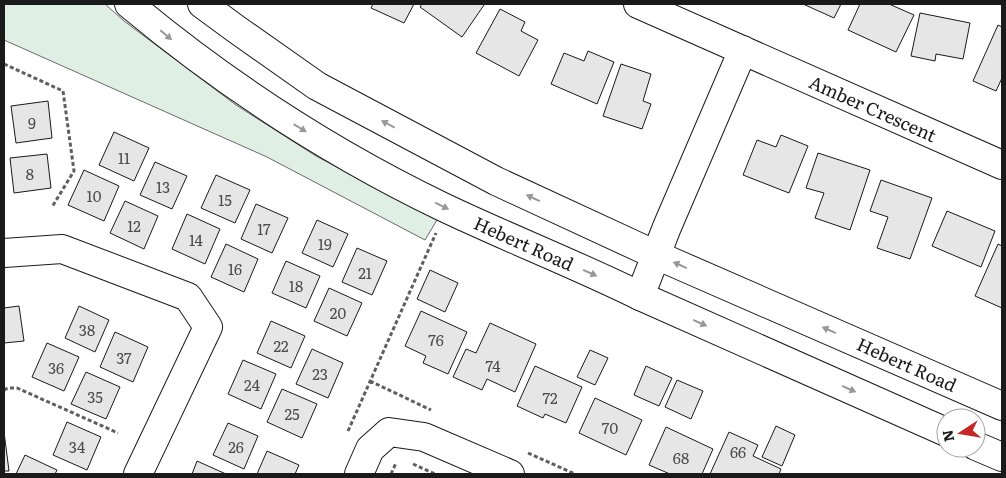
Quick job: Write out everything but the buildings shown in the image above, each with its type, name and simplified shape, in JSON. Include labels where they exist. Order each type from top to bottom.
[{"type":"main road","name":"Hebert Road","points":[[129,4],[174,41],[271,110],[359,164],[443,207],[936,428]]},
{"type":"main road","name":"Hebert Road","points":[[202,4],[316,86],[496,181],[656,255],[1002,406]]},
{"type":"main road","name":"Amber Crescent","points":[[638,4],[1002,165]]},
{"type":"main road","points":[[640,296],[743,50]]},
{"type":"main road","points":[[4,253],[62,249],[188,297],[208,327],[138,474]]},
{"type":"main road","points":[[359,474],[370,449],[389,432],[424,437],[510,474]]},
{"type":"main road","points":[[986,450],[1002,457]]},
{"type":"path","points":[[4,64],[63,91],[74,171],[52,207]]},
{"type":"path","points":[[346,436],[436,233]]},
{"type":"path","points":[[4,390],[17,388],[118,433]]},
{"type":"path","points":[[391,474],[397,462],[400,461]]},
{"type":"path","points":[[411,463],[435,474]]},
{"type":"green space","points":[[4,4],[105,4],[124,21],[236,105],[316,156],[437,220],[425,240],[267,157],[4,40]]}]
